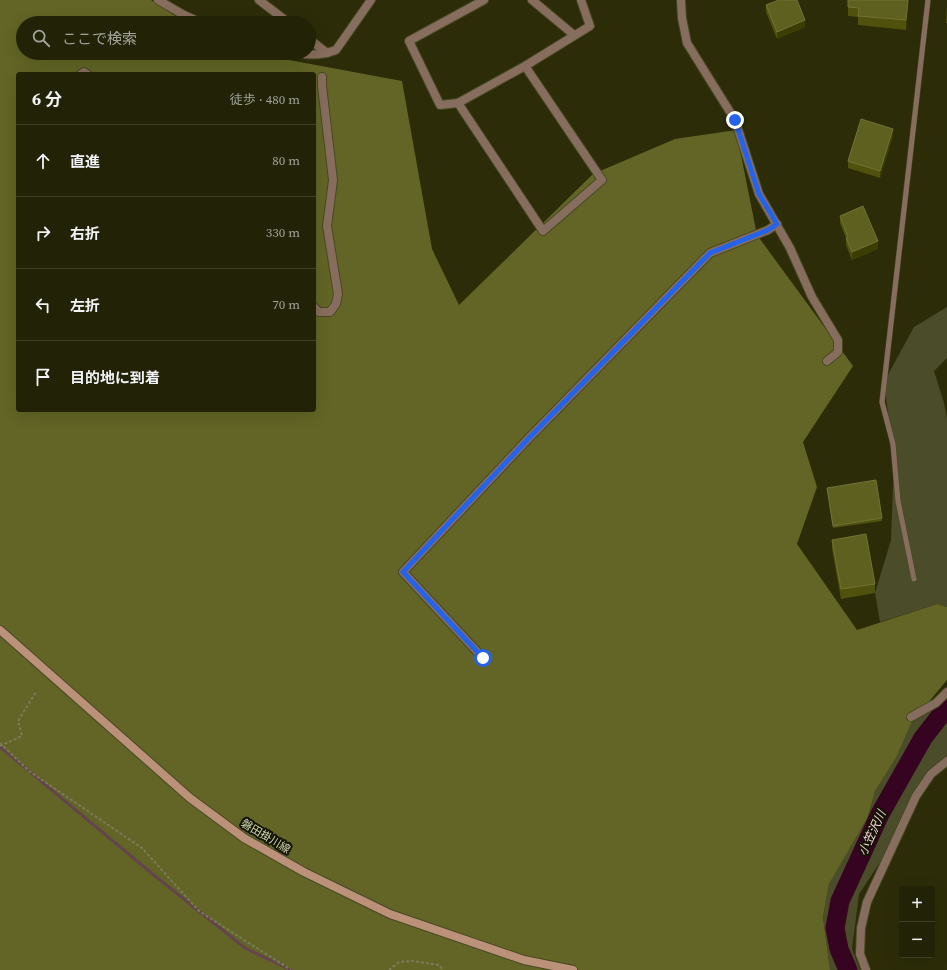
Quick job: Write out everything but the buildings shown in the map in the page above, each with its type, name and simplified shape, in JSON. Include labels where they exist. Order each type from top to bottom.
[{"type":"main road","name":"磐田掛川線","points":[[0,630],[190,798],[244,838],[304,872],[390,914],[524,960],[573,970]]},
{"type":"street","points":[[158,0],[186,16]]},
{"type":"street","points":[[259,0],[279,16]]},
{"type":"street","points":[[316,54],[336,50],[371,0]]},
{"type":"street","points":[[484,0],[409,42],[440,105],[458,103],[525,66],[590,26],[581,0]]},
{"type":"street","points":[[532,0],[574,35]]},
{"type":"street","points":[[681,0],[682,18],[687,43],[735,120],[759,194],[790,248],[812,297],[838,340],[838,352],[828,361]]},
{"type":"street","points":[[316,44],[327,53]]},
{"type":"street","points":[[458,103],[543,231],[602,180],[525,66]]},
{"type":"street","points":[[316,309],[319,312],[330,312],[336,304],[338,294],[327,226],[333,180],[322,77]]},
{"type":"street","points":[[483,658],[403,572],[528,439],[710,253],[768,230],[777,224]]},
{"type":"street","points":[[911,717],[936,703],[947,692]]},
{"type":"street","points":[[866,970],[860,954],[861,928],[867,902],[916,796],[931,774],[947,761]]},
{"type":"lane","points":[[914,579],[898,501],[893,444],[882,402],[928,0]]},
{"type":"path","points":[[36,692],[18,721],[22,736],[0,744],[30,771],[142,848],[199,911],[291,970]]},
{"type":"path","points":[[388,970],[399,962],[412,961],[439,965],[443,970]]},
{"type":"green space","points":[[947,307],[947,358],[934,371],[944,403],[947,419],[947,607],[937,604],[880,622],[875,593],[891,540],[894,458],[884,382],[914,327]]},
{"type":"green space","points":[[947,700],[947,755],[944,764],[922,787],[895,840],[859,894],[852,949],[860,970],[830,970],[823,917],[829,884],[875,791],[896,758],[912,722]]},
{"type":"shaded area","points":[[0,0],[151,0],[175,16],[16,16],[16,60],[289,60],[402,81],[432,249],[459,305],[593,174],[675,139],[736,130],[757,235],[853,366],[803,442],[817,487],[797,544],[857,630],[937,604],[947,607],[947,680],[912,722],[896,758],[875,791],[867,818],[829,884],[823,917],[830,970],[0,970]]},
{"type":"waterway","name":"小笠沢川","points":[[848,970],[839,949],[835,928],[840,901],[880,814],[923,738],[947,707]]},
{"type":"waterway","points":[[0,747],[155,876],[245,948],[291,970]]},
{"type":"route","points":[[483,658],[403,572],[528,439],[710,253],[768,230],[777,224],[759,194],[735,120]]}]
